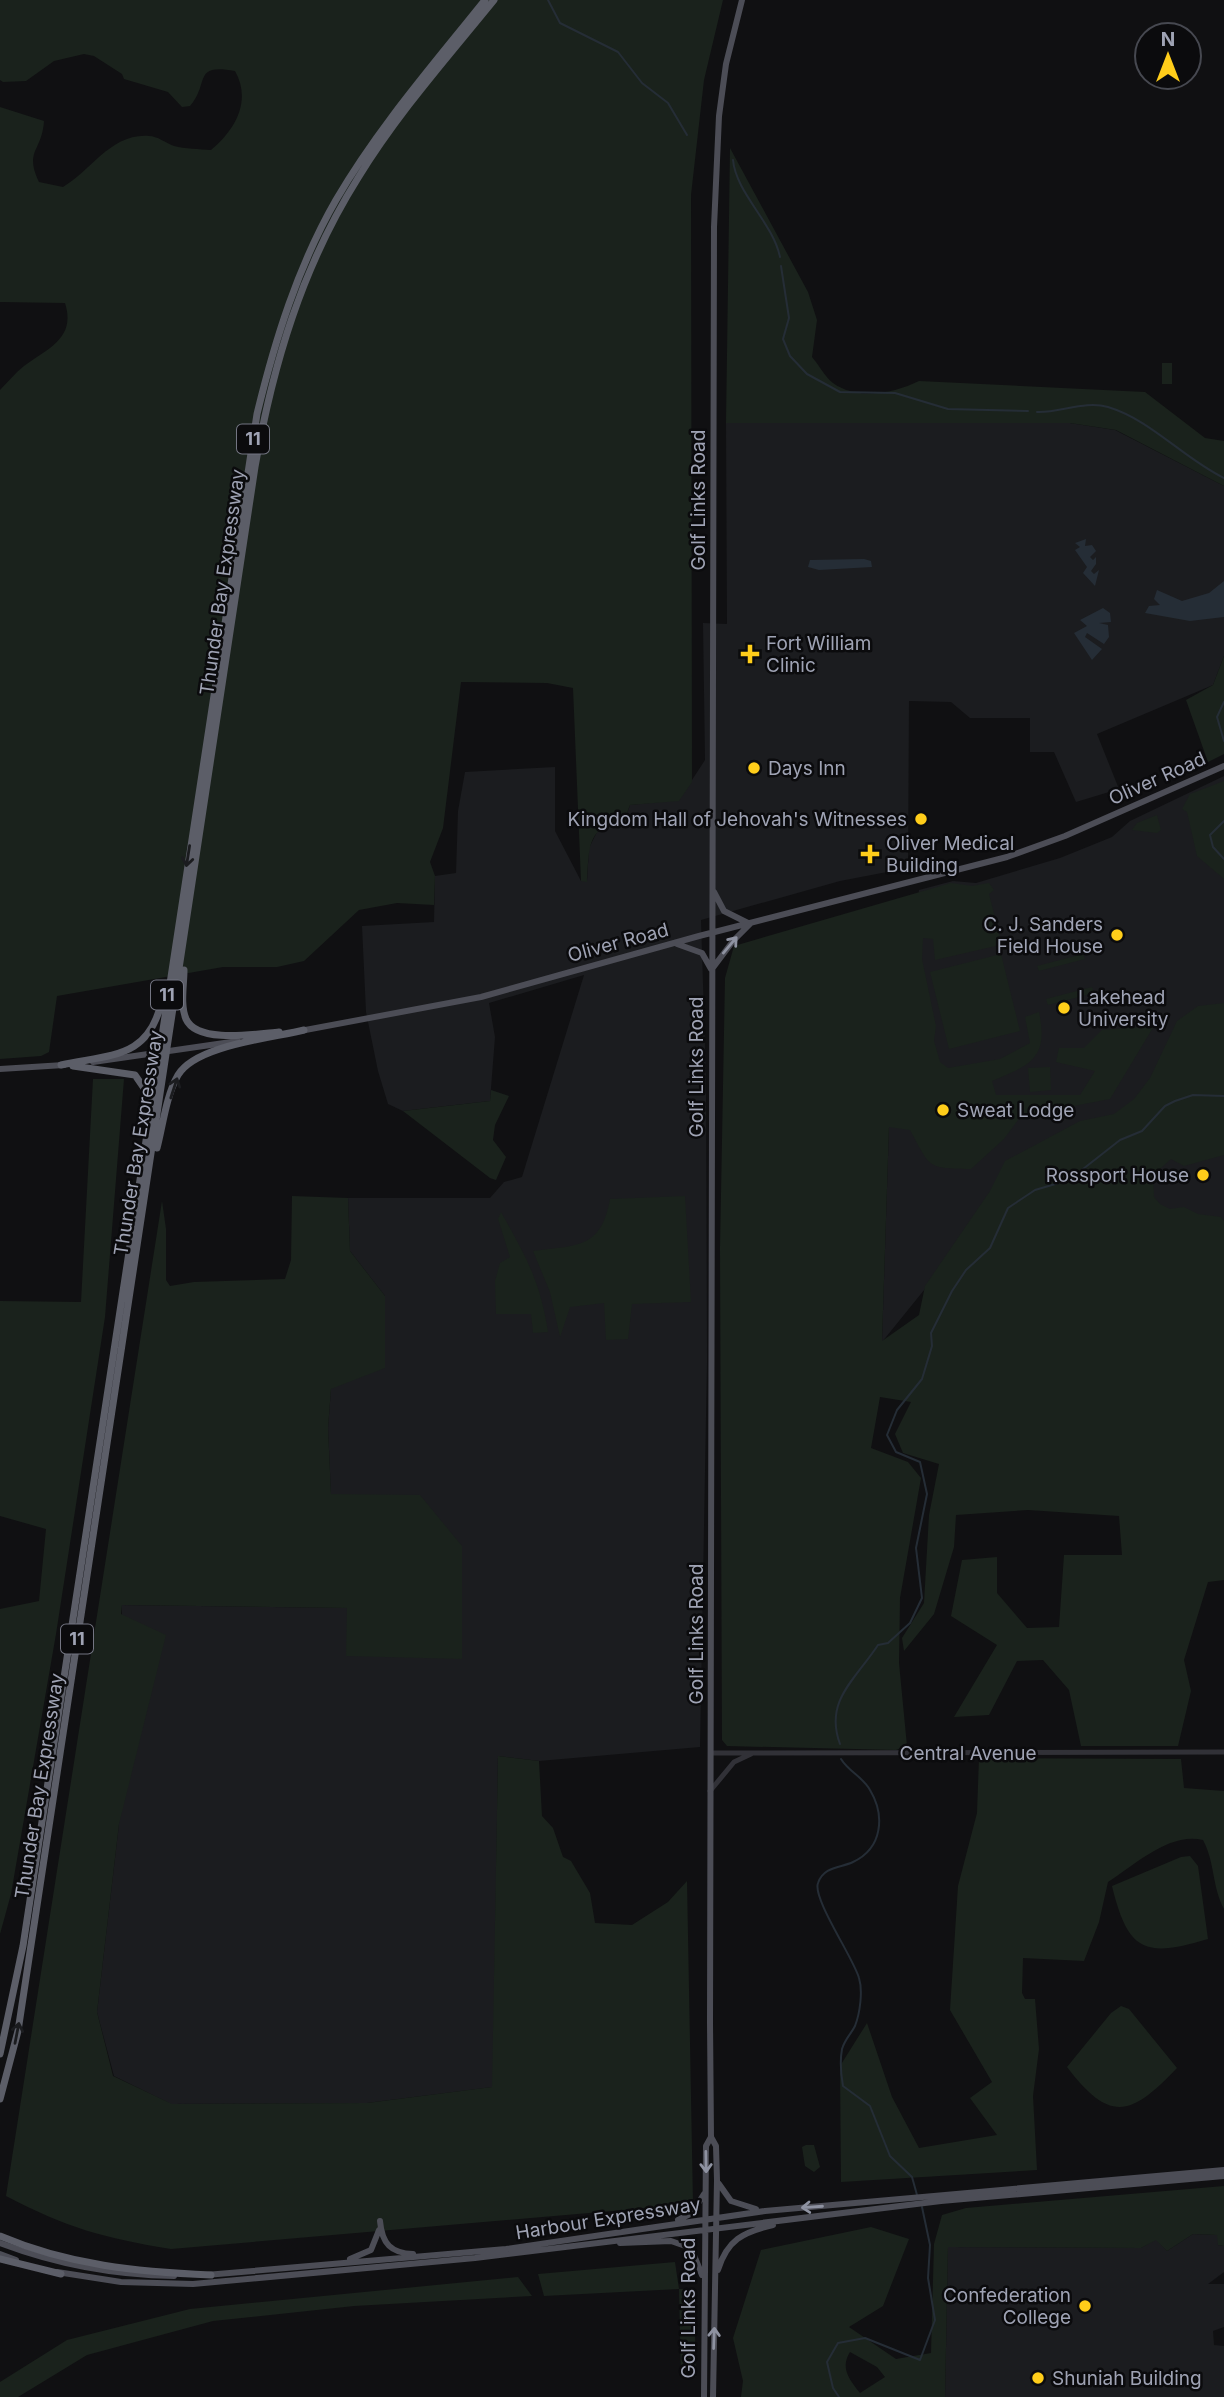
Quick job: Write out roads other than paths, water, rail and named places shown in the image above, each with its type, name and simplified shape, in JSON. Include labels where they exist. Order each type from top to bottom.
[{"type":"highway","name":"Thunder Bay Expressway","points":[[0,2053],[23,1946],[257,414],[275,346],[301,272],[352,174],[391,118],[485,0]]},
{"type":"highway","name":"Thunder Bay Expressway","points":[[0,2099],[18,2031],[255,467],[271,382],[281,346],[311,265],[357,179],[395,124],[494,0]]},
{"type":"highway","points":[[186,933],[183,1002],[190,1026],[212,1035],[304,1030]]},
{"type":"highway","points":[[61,1065],[122,1051],[148,1038],[155,1026],[176,937]]},
{"type":"highway","points":[[149,1178],[173,1087],[187,1064],[225,1048],[304,1030]]},
{"type":"highway","points":[[61,1065],[118,1070],[139,1079],[146,1099],[139,1182]]},
{"type":"highway","points":[[0,2236],[54,2255],[97,2266],[211,2275]]},
{"type":"highway","points":[[0,2257],[61,2274]]},
{"type":"main road","name":"Golf Links Road","points":[[713,2397],[717,2217],[716,2146],[711,2137],[710,1791],[714,227],[719,116],[726,64],[742,0]]},
{"type":"main road","name":"Oliver Road","points":[[0,1069],[61,1065],[168,1052],[481,997],[711,933],[1032,849],[1223,766]]},
{"type":"main road","points":[[674,943],[702,953],[711,971],[733,941],[751,923],[724,911],[712,887]]},
{"type":"main road","name":"Golf Links Road","points":[[704,2397],[706,2146],[711,2137]]},
{"type":"main road","name":"Harbour Expressway","points":[[0,2244],[62,2264],[94,2270],[133,2275],[211,2275],[518,2247],[672,2222],[765,2211],[1224,2170]]},
{"type":"main road","name":"Harbour Expressway","points":[[61,2274],[121,2282],[193,2284],[475,2258],[941,2201],[1224,2176]]},
{"type":"main road","points":[[717,2180],[724,2193],[736,2204],[765,2211]]},
{"type":"main road","points":[[672,2222],[692,2213],[699,2206],[706,2189]]},
{"type":"main road","points":[[716,2278],[722,2255],[733,2239],[752,2230],[812,2217]]},
{"type":"main road","points":[[317,2266],[365,2255],[376,2242],[380,2221],[384,2242],[397,2252],[449,2254]]},
{"type":"main road","points":[[583,2245],[679,2242],[691,2248],[704,2279]]},
{"type":"street","name":"Central Avenue","points":[[712,1753],[1224,1752]]},
{"type":"street","points":[[710,1791],[734,1762],[752,1753]]},
{"type":"waterway","points":[[548,0],[560,23],[618,52],[642,83],[668,103],[687,135]]},
{"type":"waterway","points":[[733,160],[741,184],[770,232],[780,257]]},
{"type":"waterway","points":[[781,266],[789,318],[783,339],[790,356],[807,374],[840,392],[895,393],[948,409],[1028,411]]},
{"type":"waterway","points":[[1037,412],[1090,405],[1108,407],[1153,430],[1224,478]]},
{"type":"waterway","points":[[1224,702],[1217,717],[1224,741]]},
{"type":"waterway","points":[[1224,821],[1210,835],[1213,847],[1224,859]]},
{"type":"waterway","points":[[840,1744],[836,1715],[844,1692],[878,1645],[888,1643],[910,1623],[922,1598],[916,1548],[927,1494],[920,1462],[896,1452],[887,1435],[897,1410],[922,1379],[932,1346],[931,1333],[952,1291],[966,1270],[990,1248],[1008,1208],[1035,1190],[1069,1180],[1120,1140],[1142,1131],[1165,1106],[1193,1095],[1224,1096]]},
{"type":"waterway","points":[[841,1759],[870,1790],[879,1820],[876,1840],[863,1856],[829,1870],[818,1883],[821,1901],[856,1969],[860,1983],[857,2021],[842,2049],[843,2086],[870,2106],[890,2156],[912,2177],[917,2195]]},
{"type":"waterway","points":[[839,2397],[833,2388],[827,2362],[838,2343],[865,2338],[920,2360],[935,2320],[928,2278],[930,2245],[922,2207]]},
{"type":"place","name":"Fort William Clinic","points":[[750,654]]},
{"type":"place","name":"Days Inn","points":[[754,768]]},
{"type":"place","name":"Kingdom Hall of Jehovah's Witnesses","points":[[921,819]]},
{"type":"place","name":"Oliver Medical Building","points":[[870,854]]},
{"type":"place","name":"C. J. Sanders Field House","points":[[1117,935]]},
{"type":"place","name":"Lakehead University","points":[[1064,1008]]},
{"type":"place","name":"Sweat Lodge","points":[[943,1110]]},
{"type":"place","name":"Rossport House","points":[[1203,1175]]},
{"type":"place","name":"Confederation College","points":[[1085,2306]]},
{"type":"place","name":"Shuniah Building","points":[[1038,2378]]}]
